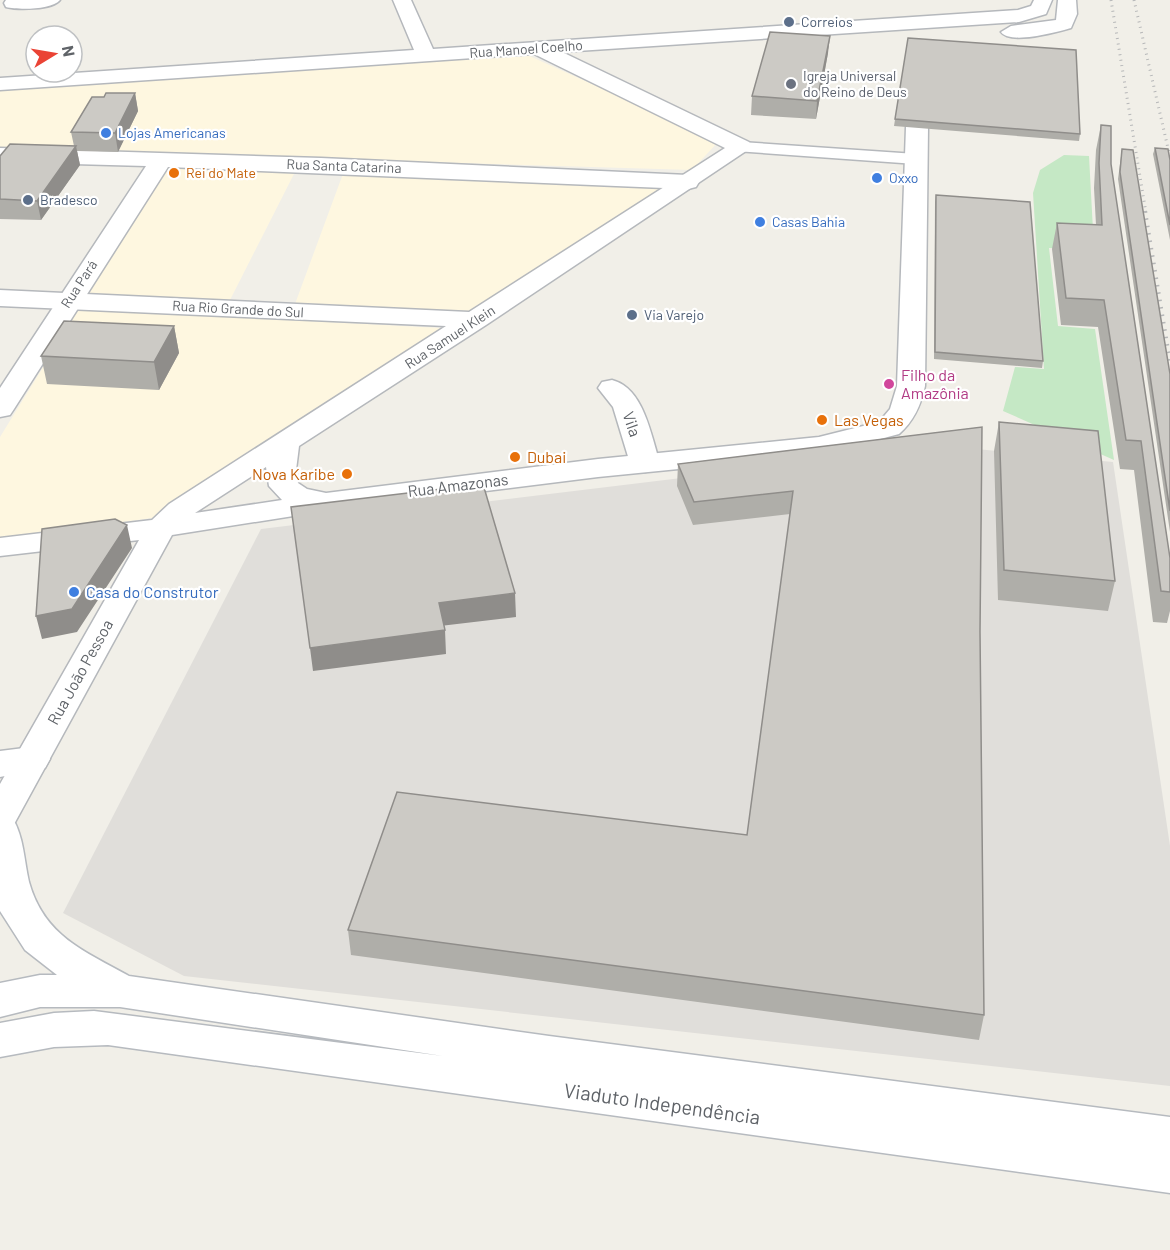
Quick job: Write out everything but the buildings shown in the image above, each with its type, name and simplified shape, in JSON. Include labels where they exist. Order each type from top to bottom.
[{"type":"street","points":[[2,24],[13,1],[51,0]]},
{"type":"street","points":[[402,0],[426,56]]},
{"type":"street","name":"Rua Manoel Coelho","points":[[0,84],[920,23],[958,6],[999,16],[1032,14],[1041,7],[1043,0]]},
{"type":"street","points":[[839,28],[932,39],[1026,31],[1056,27],[1066,21],[1067,0]]},
{"type":"street","points":[[932,39],[958,6]]},
{"type":"street","points":[[537,48],[741,147],[916,159],[917,128]]},
{"type":"street","name":"Rua Samuel Klein","points":[[161,528],[180,510],[477,320],[741,147]]},
{"type":"street","name":"Rua Santa Catarina","points":[[0,155],[688,182]]},
{"type":"street","name":"Rua Amazonas","points":[[0,547],[161,528],[325,502],[645,463],[820,446],[889,428],[898,421],[907,408],[911,386],[916,159]]},
{"type":"street","name":"Rua Pará","points":[[0,409],[68,300],[161,160]]},
{"type":"street","name":"Rua Rio Grande do Sul","points":[[0,298],[477,320]]},
{"type":"street","name":"Vila","points":[[612,388],[627,406],[645,463]]},
{"type":"street","points":[[285,444],[280,469],[281,482],[285,491],[296,498],[325,502]]},
{"type":"street","name":"Rua João Pessoa","points":[[0,818],[16,761],[161,528]]},
{"type":"street","points":[[0,829],[11,886],[21,915],[32,933],[66,959],[162,1016]]},
{"type":"street","points":[[1,1030],[40,991],[120,991]]},
{"type":"street","points":[[1,1030],[30,1032],[162,1016]]},
{"type":"street","name":"Viaduto Independência","points":[[162,1016],[549,1054],[1170,1136]]},
{"type":"street","name":"Viaduto Independência","points":[[162,1016],[1170,1173]]},
{"type":"shaded area","points":[[525,54],[719,141],[692,170],[0,149],[0,91]]},
{"type":"shaded area","points":[[169,166],[296,170],[230,300],[85,294]]},
{"type":"shaded area","points":[[344,171],[674,182],[472,311],[295,304]]},
{"type":"shaded area","points":[[79,309],[441,328],[159,517],[0,539],[0,437]]},
{"type":"shaded area","points":[[945,446],[1113,462],[1170,846],[1170,1086],[184,976],[63,913],[261,529]]},
{"type":"green space","points":[[1064,155],[1089,156],[1094,249],[1049,248],[1058,326],[1095,329],[1114,460],[1003,411],[1015,367],[1044,369],[1033,193],[1040,170]]},
{"type":"railway","points":[[1111,0],[1146,213]]},
{"type":"railway","points":[[1134,0],[1170,157]]},
{"type":"railway","points":[[1145,211],[1170,362]]},
{"type":"place","name":"Correios","points":[[789,22]]},
{"type":"place","name":"Igreja Universal do Reino de Deus","points":[[791,84]]},
{"type":"place","name":"Lojas Americanas","points":[[106,133]]},
{"type":"place","name":"Rei do Mate","points":[[174,173]]},
{"type":"place","name":"Oxxo","points":[[877,178]]},
{"type":"place","name":"Bradesco","points":[[28,200]]},
{"type":"place","name":"Casas Bahia","points":[[760,222]]},
{"type":"place","name":"Via Varejo","points":[[632,315]]},
{"type":"place","name":"Filho da Amazônia","points":[[889,384]]},
{"type":"place","name":"Las Vegas","points":[[822,420]]},
{"type":"place","name":"Dubai","points":[[515,457]]},
{"type":"place","name":"Nova Karibe","points":[[347,474]]},
{"type":"place","name":"Casa do Construtor","points":[[74,592]]}]
